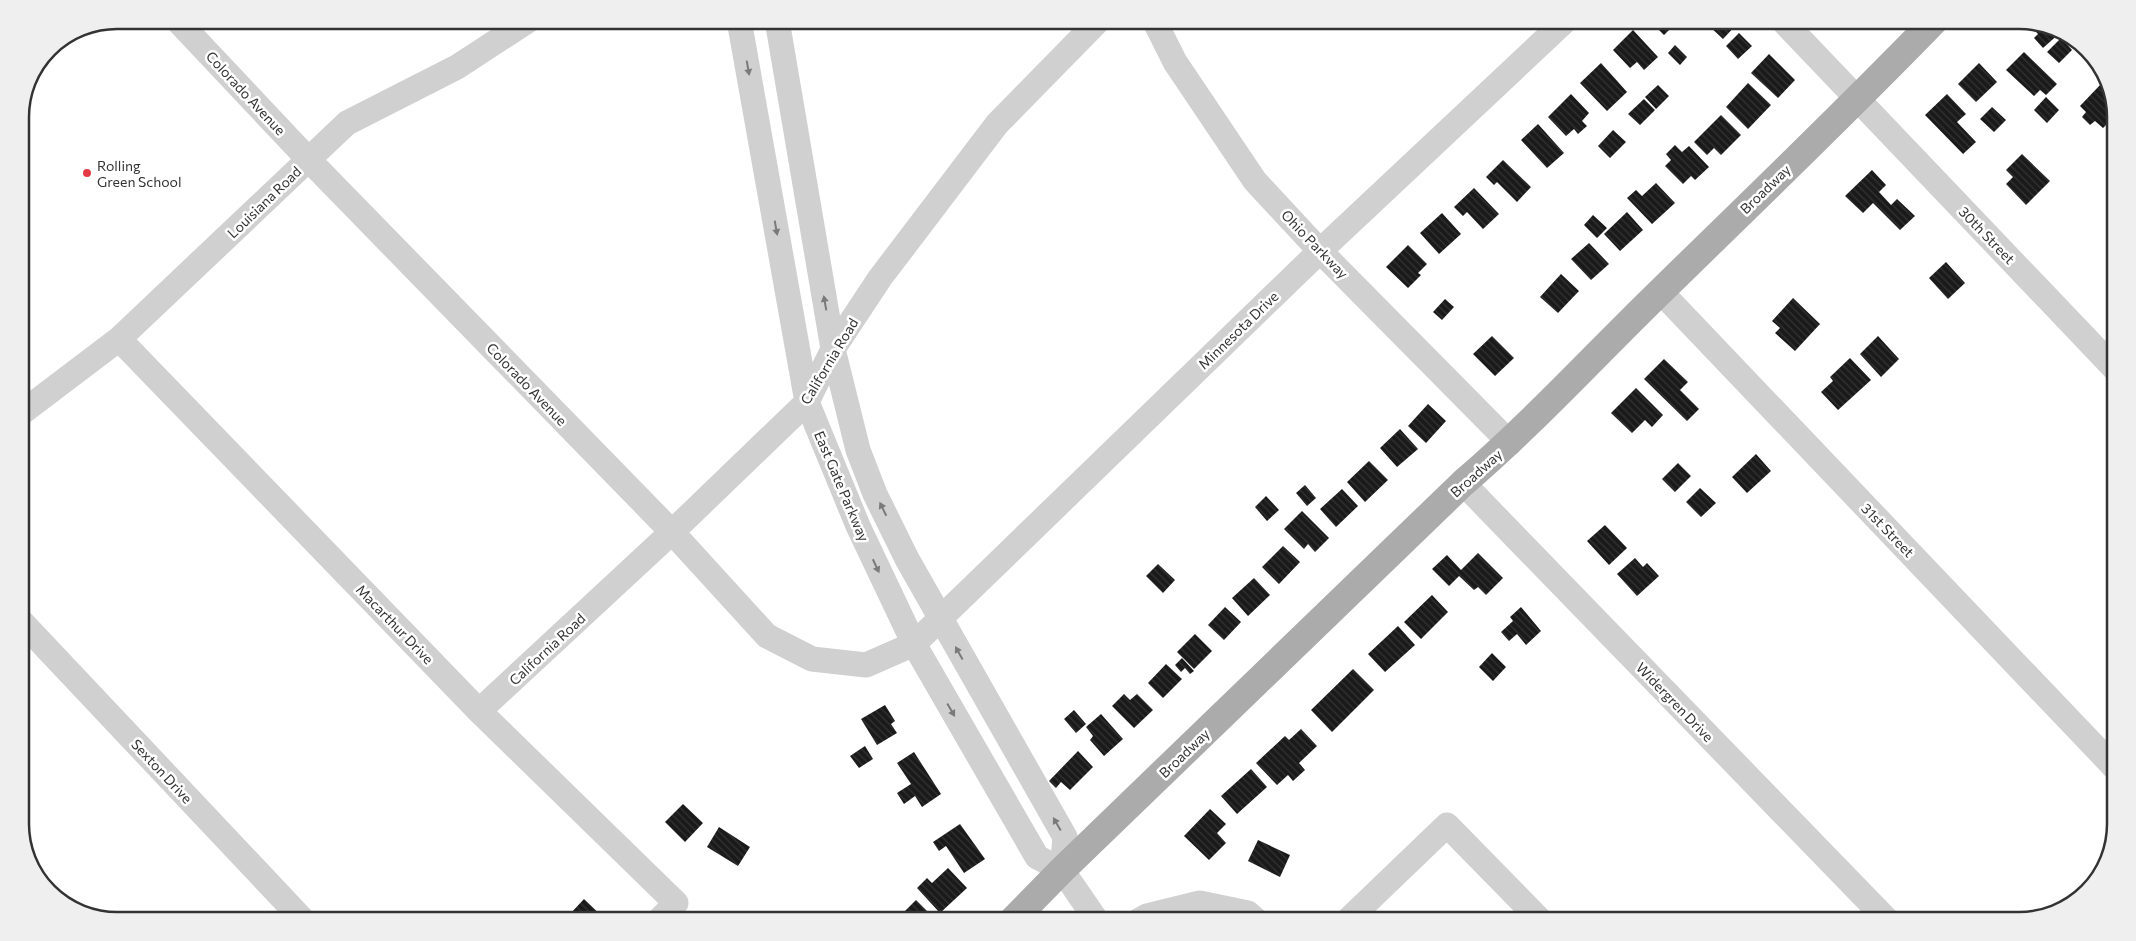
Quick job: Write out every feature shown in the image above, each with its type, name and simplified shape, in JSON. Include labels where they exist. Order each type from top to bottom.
[{"type":"main road","name":"Broadway","points":[[1021,912],[1463,483],[1510,443],[1660,291],[1858,100],[1926,29]]},
{"type":"street","name":"Colorado Avenue","points":[[185,29],[308,160],[672,532],[767,636],[812,659],[866,665],[914,644]]},
{"type":"street","name":"Louisiana Road","points":[[29,407],[119,340],[347,123],[457,67],[515,29]]},
{"type":"street","name":"East Gate Parkway","points":[[741,29],[807,402],[862,534],[914,644],[1037,857],[1062,870],[1091,912]]},
{"type":"street","name":"East Gate Parkway","points":[[779,29],[833,350],[858,450],[875,494],[907,559],[1065,837],[1062,870]]},
{"type":"street","name":"California Road","points":[[479,711],[672,532],[807,402],[833,350],[880,278],[997,124],[1090,29]]},
{"type":"street","name":"Ohio Parkway","points":[[1158,29],[1175,62],[1255,181],[1320,251],[1510,443]]},
{"type":"street","name":"Minnesota Drive","points":[[914,644],[1320,251],[1556,29]]},
{"type":"street","name":"30th Street","points":[[1791,29],[2107,361]]},
{"type":"street","name":"31st Street","points":[[1660,291],[2107,760]]},
{"type":"street","name":"Macarthur Drive","points":[[119,340],[479,711],[676,903],[667,912]]},
{"type":"street","name":"Widergren Drive","points":[[1463,483],[1879,912]]},
{"type":"street","name":"Sexton Drive","points":[[29,630],[296,912]]},
{"type":"street","points":[[1356,912],[1447,825],[1532,912]]},
{"type":"street","points":[[1163,912],[1200,903],[1239,912]]},
{"type":"building","points":[[1658,29],[1670,29],[1664,35]]},
{"type":"building","points":[[1712,29],[1732,29],[1723,39]]},
{"type":"building","points":[[1633,30],[1658,57],[1644,70],[1637,62],[1630,68],[1613,50]]},
{"type":"building","points":[[2034,30],[2056,37],[2043,48],[2034,38],[2038,34]]},
{"type":"building","points":[[1739,33],[1752,46],[1738,59],[1726,46]]},
{"type":"building","points":[[2060,39],[2072,50],[2059,63],[2047,52]]},
{"type":"building","points":[[1675,45],[1687,57],[1680,65],[1668,53]]},
{"type":"building","points":[[2024,52],[2057,84],[2046,95],[2040,90],[2034,96],[2006,70]]},
{"type":"building","points":[[1769,54],[1795,80],[1778,98],[1751,73]]},
{"type":"building","points":[[1601,63],[1627,92],[1607,111],[1580,83]]},
{"type":"building","points":[[1979,63],[1997,82],[1976,102],[1958,84]]},
{"type":"building","points":[[1748,83],[1771,105],[1748,129],[1726,107]]},
{"type":"building","points":[[2101,84],[2106,100],[2107,124],[2103,128],[2095,121],[2090,125],[2082,117],[2086,112],[2080,106]]},
{"type":"building","points":[[1658,85],[1669,96],[1656,109],[1645,97]]},
{"type":"building","points":[[1571,94],[1589,113],[1582,121],[1587,126],[1578,134],[1574,129],[1566,136],[1548,117]]},
{"type":"building","points":[[1947,94],[1966,114],[1957,122],[1976,142],[1963,154],[1925,115]]},
{"type":"building","points":[[2046,97],[2059,110],[2047,123],[2034,110]]},
{"type":"building","points":[[1644,99],[1655,110],[1640,125],[1628,114]]},
{"type":"building","points":[[1992,107],[2006,120],[1994,132],[1980,119]]},
{"type":"building","points":[[1721,115],[1741,135],[1721,155],[1714,148],[1707,155],[1694,142]]},
{"type":"building","points":[[1538,124],[1564,153],[1547,168],[1521,140]]},
{"type":"building","points":[[1613,130],[1626,142],[1610,158],[1598,146]]},
{"type":"building","points":[[1675,145],[1682,152],[1689,146],[1709,167],[1695,180],[1691,176],[1683,184],[1665,166],[1671,160],[1666,154]]},
{"type":"building","points":[[2022,154],[2050,181],[2026,205],[2006,184],[2013,177],[2006,170]]},
{"type":"building","points":[[1503,160],[1531,187],[1517,202],[1497,182],[1494,185],[1486,177]]},
{"type":"building","points":[[1872,170],[1886,185],[1879,192],[1891,205],[1897,199],[1915,216],[1900,230],[1873,203],[1863,213],[1845,196]]},
{"type":"building","points":[[1656,183],[1675,203],[1652,224],[1627,198],[1636,190],[1642,196]]},
{"type":"building","points":[[1474,188],[1499,214],[1483,229],[1467,212],[1463,216],[1454,207]]},
{"type":"building","points":[[1627,212],[1643,230],[1620,251],[1604,234]]},
{"type":"building","points":[[1442,213],[1461,234],[1439,254],[1420,233]]},
{"type":"building","points":[[1593,215],[1607,228],[1597,238],[1584,225]]},
{"type":"building","points":[[1589,243],[1609,264],[1591,280],[1571,259]]},
{"type":"building","points":[[1408,245],[1427,264],[1418,273],[1421,275],[1408,288],[1386,267]]},
{"type":"building","points":[[1946,262],[1965,283],[1948,299],[1929,278]]},
{"type":"building","points":[[1561,274],[1579,291],[1558,313],[1540,297]]},
{"type":"building","points":[[1793,298],[1820,324],[1795,351],[1775,333],[1780,328],[1772,321]]},
{"type":"building","points":[[1445,299],[1454,307],[1442,320],[1433,312]]},
{"type":"building","points":[[1492,336],[1514,358],[1495,376],[1473,354]]},
{"type":"building","points":[[1878,336],[1899,359],[1881,377],[1860,354]]},
{"type":"building","points":[[1850,358],[1871,380],[1838,410],[1821,392],[1833,381],[1830,377]]},
{"type":"building","points":[[1664,359],[1688,382],[1680,390],[1699,409],[1687,421],[1644,379]]},
{"type":"building","points":[[1636,388],[1663,415],[1652,427],[1645,420],[1632,433],[1611,413]]},
{"type":"building","points":[[1428,404],[1446,421],[1426,443],[1408,426]]},
{"type":"building","points":[[1400,429],[1418,449],[1397,467],[1380,448]]},
{"type":"building","points":[[1756,454],[1771,471],[1747,493],[1732,477]]},
{"type":"building","points":[[1369,461],[1388,480],[1365,502],[1347,482]]},
{"type":"building","points":[[1678,463],[1691,476],[1675,492],[1662,479]]},
{"type":"building","points":[[1305,485],[1316,498],[1307,506],[1296,493]]},
{"type":"building","points":[[1700,488],[1716,503],[1701,517],[1686,502]]},
{"type":"building","points":[[1342,489],[1358,506],[1336,527],[1320,509]]},
{"type":"building","points":[[1266,496],[1279,510],[1267,521],[1255,507]]},
{"type":"building","points":[[1302,511],[1329,538],[1315,552],[1308,544],[1304,549],[1284,529]]},
{"type":"building","points":[[1605,525],[1627,548],[1609,565],[1587,541]]},
{"type":"building","points":[[1283,546],[1300,562],[1279,584],[1262,567]]},
{"type":"building","points":[[1478,553],[1503,578],[1486,595],[1478,587],[1474,590],[1459,576],[1449,586],[1432,569],[1447,555],[1461,570]]},
{"type":"building","points":[[1635,558],[1643,567],[1647,563],[1659,576],[1637,596],[1617,574]]},
{"type":"building","points":[[1158,564],[1175,580],[1163,593],[1146,576]]},
{"type":"building","points":[[1254,578],[1270,595],[1248,616],[1232,598]]},
{"type":"building","points":[[1432,595],[1448,612],[1421,639],[1404,622]]},
{"type":"building","points":[[1225,607],[1241,622],[1224,640],[1208,625]]},
{"type":"building","points":[[1521,607],[1541,631],[1526,645],[1517,634],[1509,641],[1501,632],[1513,621],[1510,617]]},
{"type":"building","points":[[1398,626],[1415,645],[1385,672],[1368,654]]},
{"type":"building","points":[[1195,634],[1212,651],[1194,669],[1177,652]]},
{"type":"building","points":[[1492,653],[1506,667],[1493,681],[1479,667]]},
{"type":"building","points":[[1182,658],[1194,671],[1190,674],[1185,668],[1181,672],[1175,665]]},
{"type":"building","points":[[1166,664],[1182,679],[1163,698],[1148,683]]},
{"type":"building","points":[[1353,669],[1374,690],[1332,732],[1311,710]]},
{"type":"building","points":[[1124,694],[1130,700],[1137,694],[1153,710],[1134,728],[1112,706]]},
{"type":"building","points":[[885,705],[895,721],[891,724],[897,733],[877,745],[861,719]]},
{"type":"building","points":[[1074,710],[1086,724],[1076,733],[1064,719]]},
{"type":"building","points":[[1101,714],[1123,739],[1104,756],[1090,740],[1093,736],[1086,727]]},
{"type":"building","points":[[1301,729],[1317,746],[1299,763],[1305,770],[1293,781],[1288,775],[1277,785],[1256,763],[1285,736],[1289,740]]},
{"type":"building","points":[[865,746],[873,759],[859,768],[850,756]]},
{"type":"building","points":[[1078,751],[1093,767],[1070,790],[1061,782],[1056,788],[1049,781]]},
{"type":"building","points":[[914,752],[941,794],[922,807],[915,796],[904,804],[897,793],[911,784],[897,763]]},
{"type":"building","points":[[1251,769],[1267,787],[1237,814],[1221,796]]},
{"type":"building","points":[[683,804],[703,823],[685,842],[665,822]]},
{"type":"building","points":[[1210,809],[1226,824],[1217,833],[1226,843],[1209,860],[1184,836]]},
{"type":"building","points":[[960,824],[985,859],[964,873],[946,846],[939,851],[933,842]]},
{"type":"building","points":[[719,827],[750,847],[738,866],[707,847]]},
{"type":"building","points":[[1258,840],[1290,855],[1280,877],[1248,861]]},
{"type":"building","points":[[948,868],[967,888],[939,912],[917,888],[927,878],[932,883]]},
{"type":"building","points":[[584,899],[598,912],[572,912]]},
{"type":"building","points":[[916,900],[928,912],[904,912]]},
{"type":"place","name":"Rolling Green School","points":[[87,173]]}]
